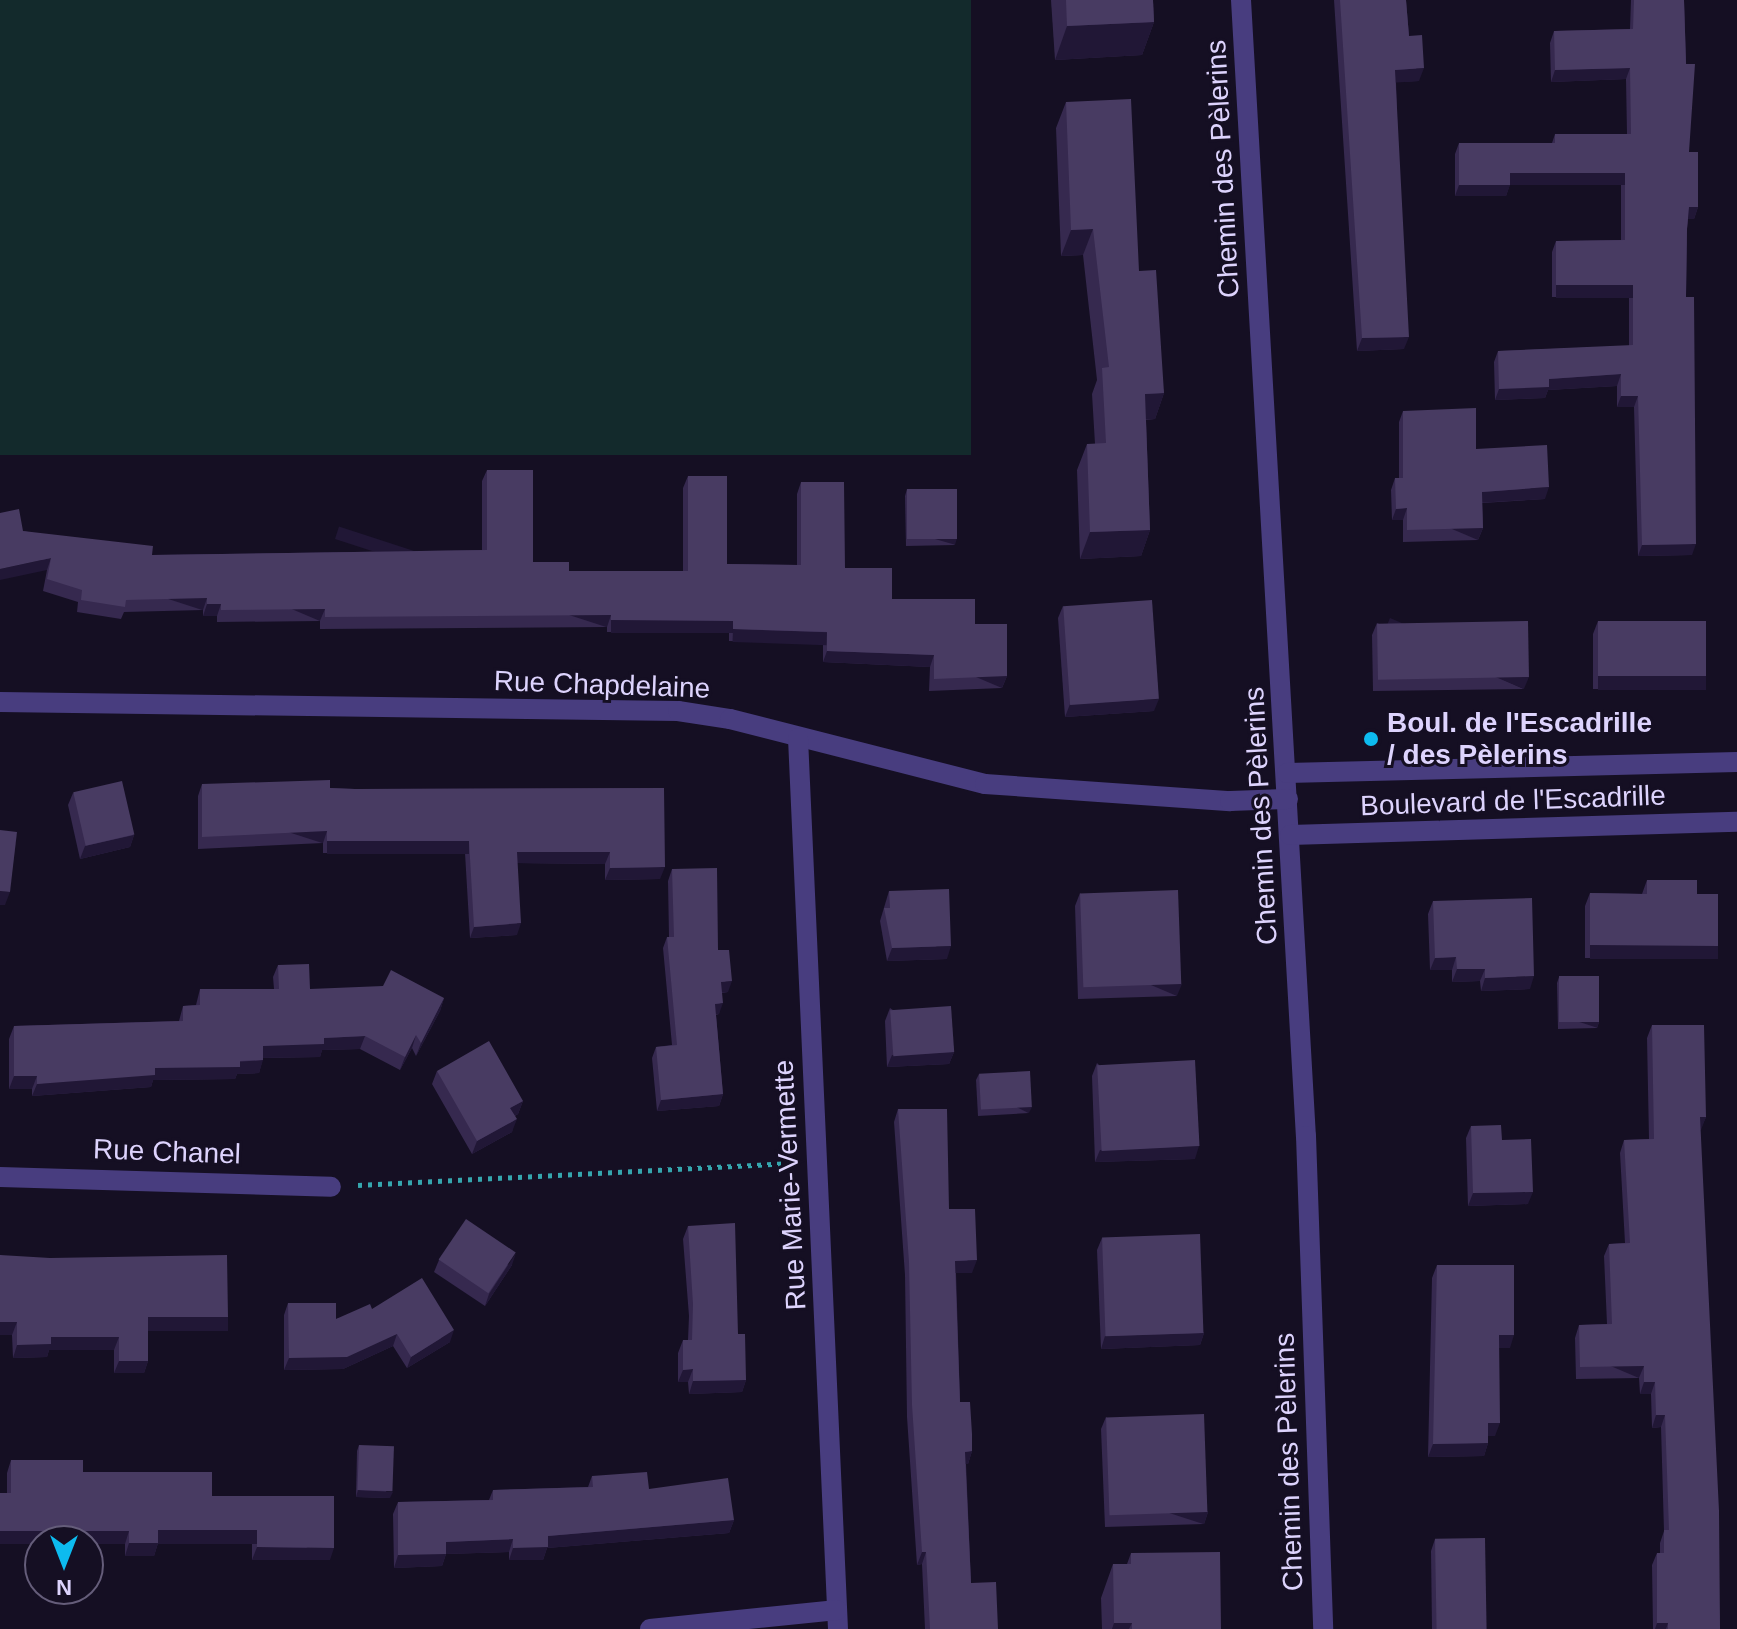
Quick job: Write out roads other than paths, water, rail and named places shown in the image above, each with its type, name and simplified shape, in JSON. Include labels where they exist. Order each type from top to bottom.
[{"type":"street","name":"Chemin des Pèlerins","points":[[1241,0],[1287,773],[1323,1629]]},
{"type":"street","name":"Rue Chapdelaine","points":[[0,702],[678,711],[730,719],[942,776],[1033,790],[1288,799]]},
{"type":"street","name":"Rue Marie-Vermette","points":[[798,738],[837,1619]]},
{"type":"street","name":"Boulevard de l'Escadrille","points":[[1287,773],[1737,762]]},
{"type":"street","name":"Boulevard de l'Escadrille","points":[[1290,835],[1737,822]]},
{"type":"street","name":"Rue Chanel","points":[[0,1177],[331,1187]]},
{"type":"street","points":[[650,1629],[837,1619]]},
{"type":"place","name":"Boul. de l'Escadrille / des Pèlerins","points":[[1371,739]]}]
